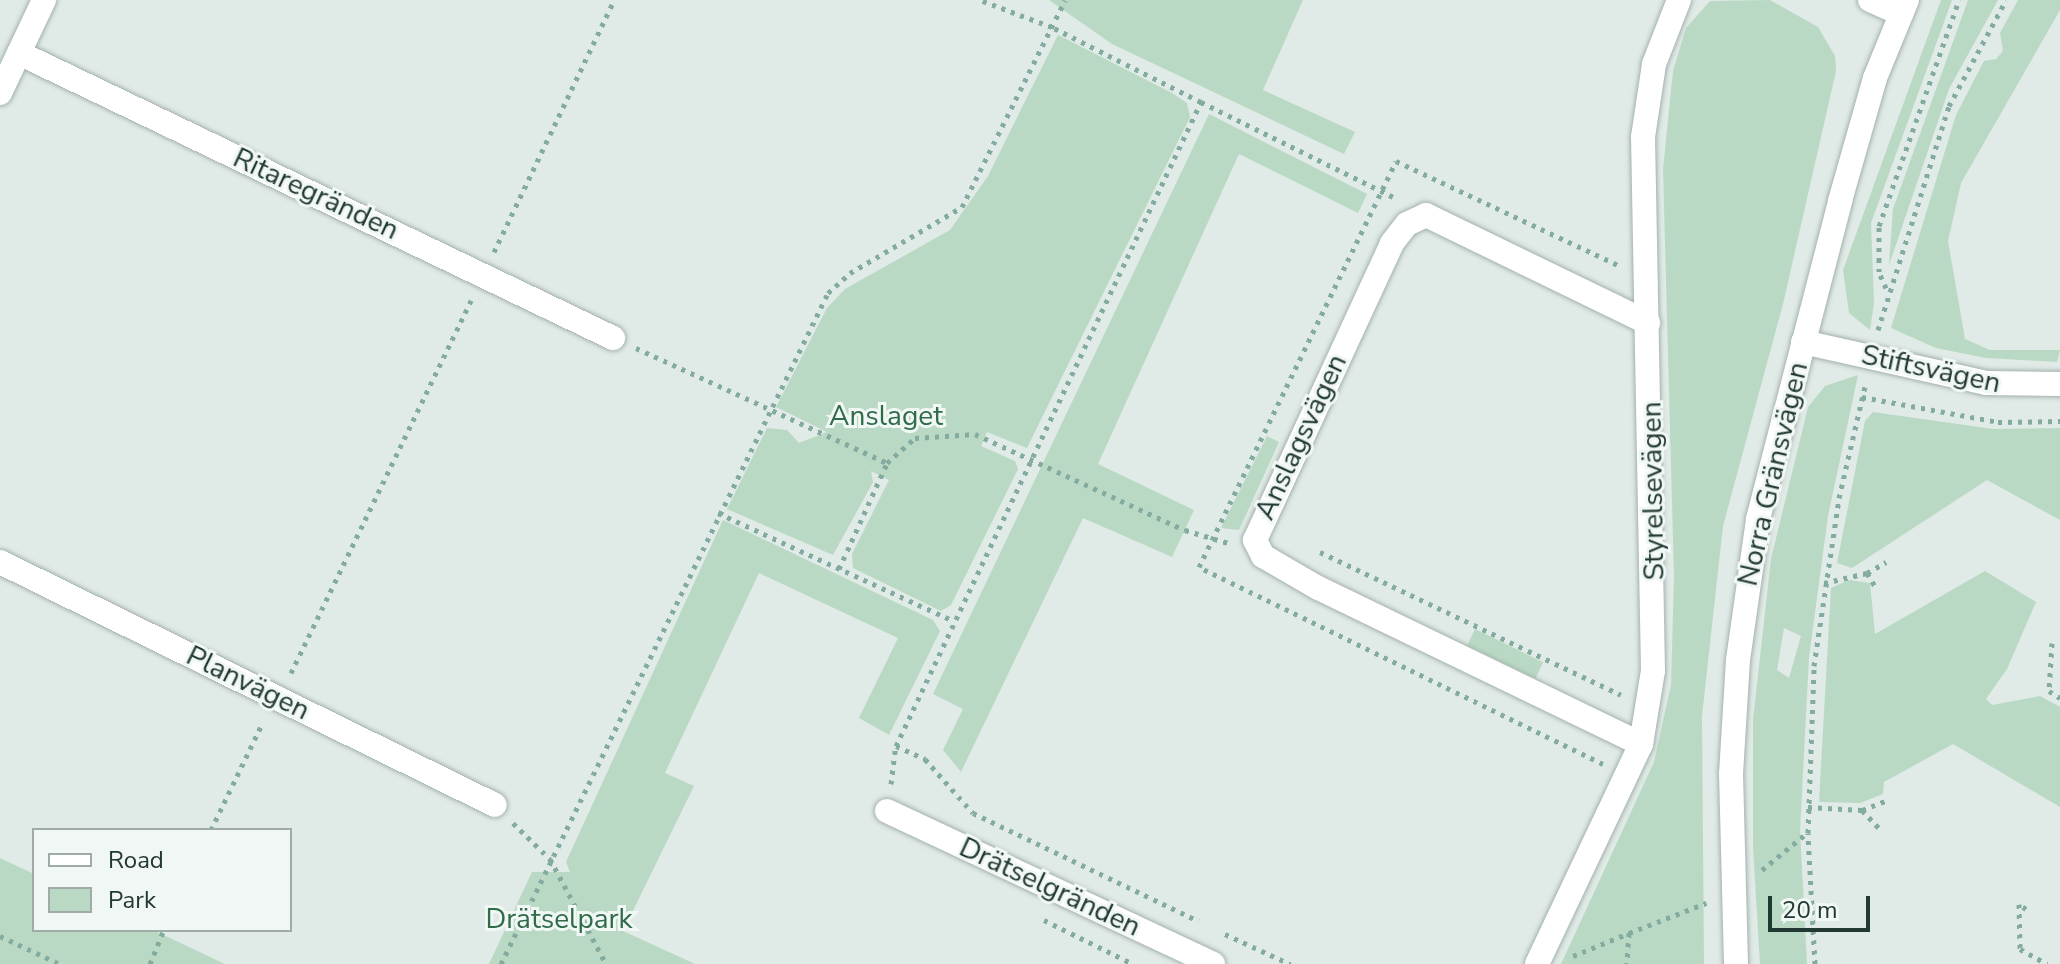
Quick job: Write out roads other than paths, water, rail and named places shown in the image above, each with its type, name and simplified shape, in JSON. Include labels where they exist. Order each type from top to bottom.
[{"type":"street","points":[[0,93],[44,0]]},
{"type":"street","name":"Styrelsevägen","points":[[1538,963],[1641,744],[1653,671],[1655,561],[1648,323],[1643,279],[1647,99],[1663,34],[1679,0]]},
{"type":"street","points":[[1870,0],[1904,7]]},
{"type":"street","name":"Norra Gränsvägen","points":[[1736,964],[1731,774],[1746,589],[1758,519],[1875,78],[1904,7]]},
{"type":"street","name":"Ritaregränden","points":[[19,53],[613,338]]},
{"type":"street","name":"Anslagsvägen","points":[[1641,744],[1318,588],[1263,556],[1255,540],[1259,523],[1392,243],[1407,224],[1426,215],[1648,323]]},
{"type":"street","name":"Stiftsvägen","points":[[1803,342],[1986,383],[2060,384]]},
{"type":"street","name":"Planvägen","points":[[0,562],[495,805]]},
{"type":"street","name":"Drätselgränden","points":[[887,811],[1213,964]]},
{"type":"park label","name":"Anslaget","points":[[886,416]]},
{"type":"park label","name":"Drätselpark","points":[[559,919]]}]
